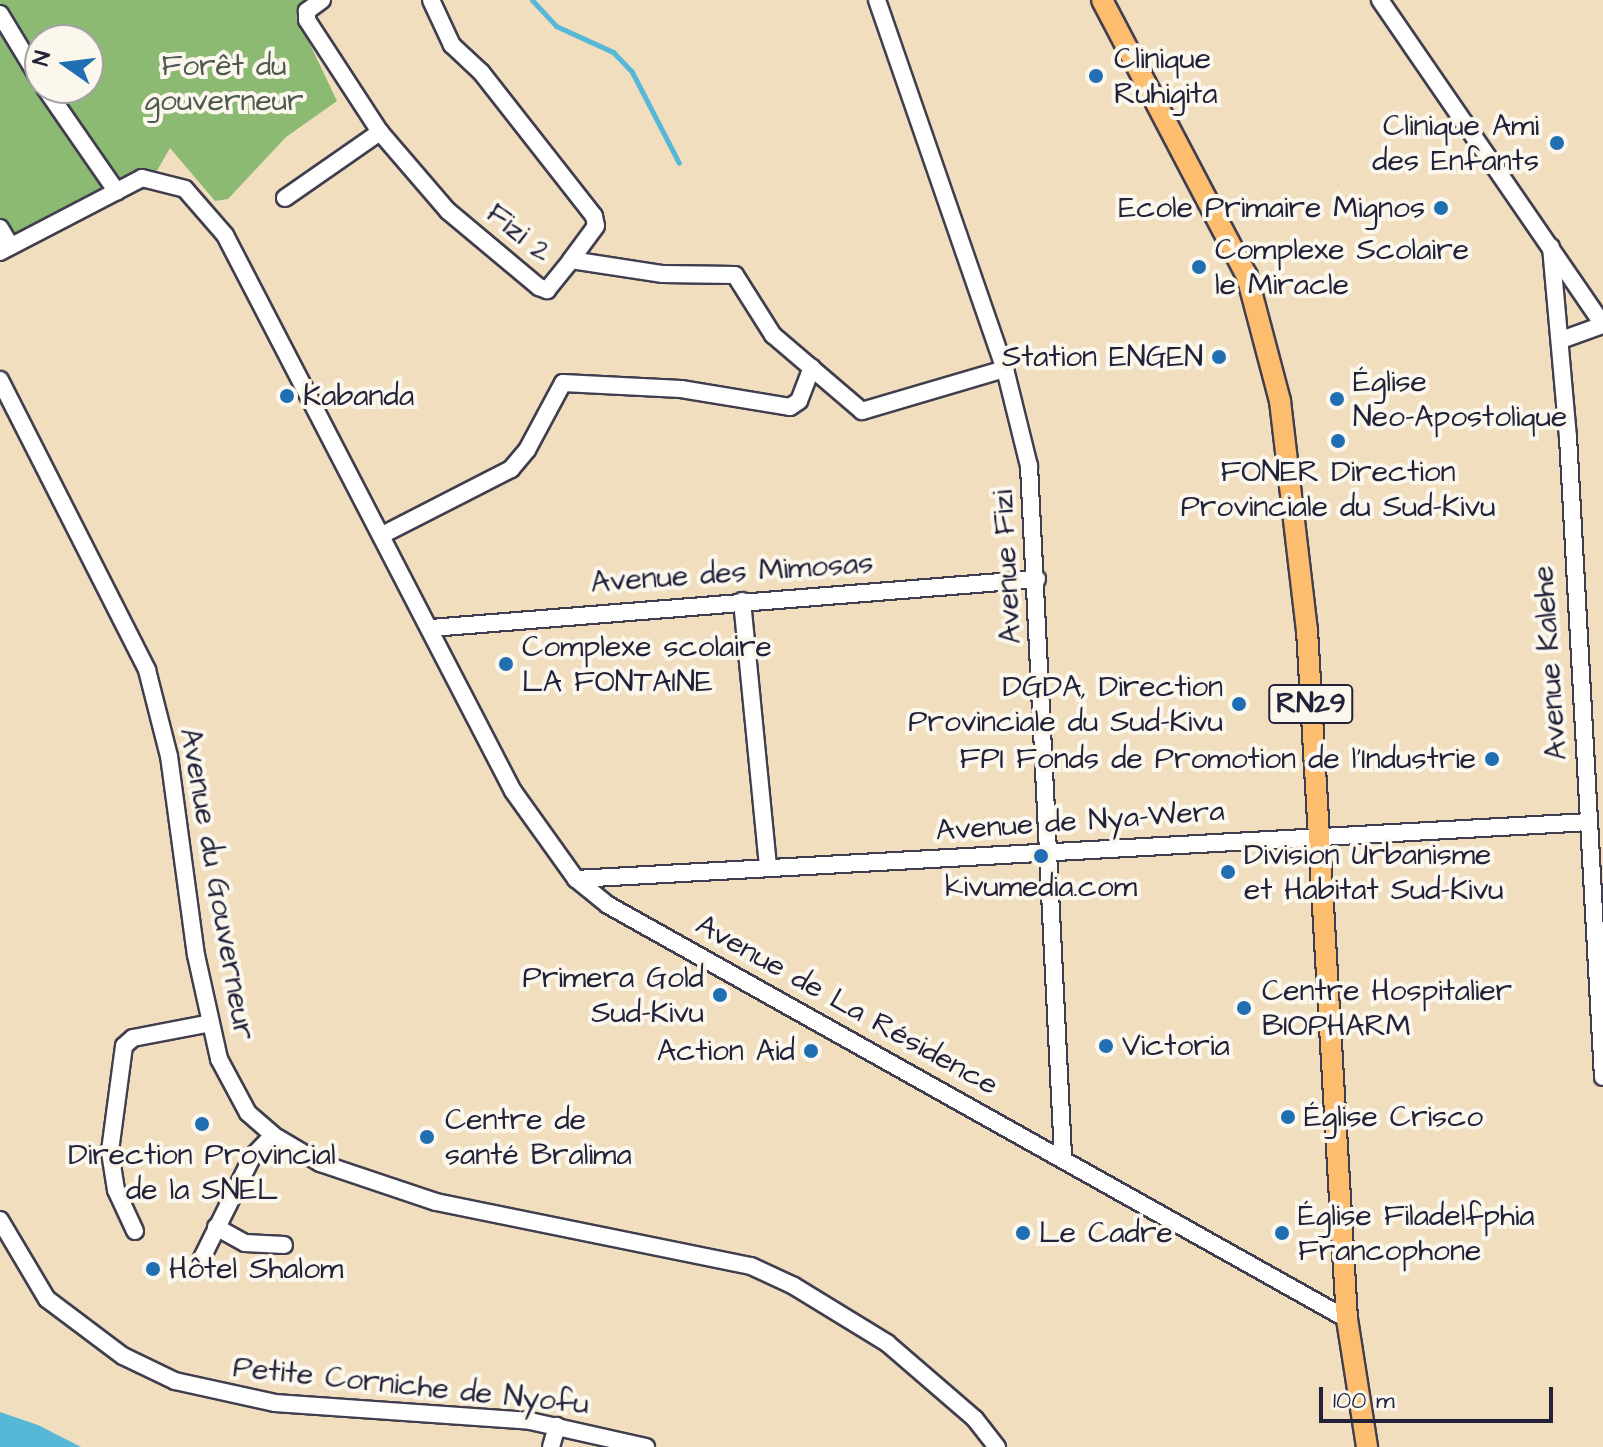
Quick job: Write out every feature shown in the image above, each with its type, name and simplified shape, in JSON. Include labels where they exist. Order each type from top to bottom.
[{"type":"main road","name":"RN29","points":[[1102,0],[1247,276],[1267,339],[1280,401],[1307,630],[1347,1319],[1367,1447]]},
{"type":"street","points":[[285,198],[380,132],[307,20],[307,11],[322,0]]},
{"type":"street","points":[[431,0],[452,45],[481,72],[594,216],[596,226],[571,260]]},
{"type":"street","name":"Avenue Fizi","points":[[877,0],[1005,369],[1029,466],[1037,579],[1063,1156]]},
{"type":"street","points":[[1380,0],[1603,325],[1561,340]]},
{"type":"street","points":[[0,14],[24,54]]},
{"type":"street","points":[[56,104],[117,192]]},
{"type":"street","name":"Fizi 2","points":[[380,132],[448,211],[539,287],[547,290],[571,260],[663,274],[735,275],[763,324],[862,411],[1005,369]]},
{"type":"street","points":[[0,228],[6,249],[142,178],[166,180],[202,203],[225,235],[431,628]]},
{"type":"street","name":"Avenue Kalehe","points":[[1551,247],[1561,340],[1603,1077]]},
{"type":"street","points":[[384,534],[511,469],[527,450],[563,383],[681,389],[790,407],[799,401],[812,367]]},
{"type":"street","name":"Avenue du Gouverneur","points":[[0,380],[147,670],[169,756],[211,1023],[232,1092],[273,1135],[320,1163],[436,1202],[751,1266],[794,1286],[887,1343],[975,1419],[997,1447]]},
{"type":"street","name":"Avenue des Mimosas","points":[[431,628],[1037,579]]},
{"type":"street","points":[[742,601],[768,868]]},
{"type":"street","name":"Avenue de La Résidence","points":[[431,628],[513,791],[576,879],[608,905],[1063,1156],[1347,1319]]},
{"type":"street","name":"Avenue de Nya-Wera","points":[[576,879],[1317,834],[1588,822]]},
{"type":"street","points":[[135,1231],[116,1190],[110,1151],[124,1046],[133,1038],[211,1023]]},
{"type":"street","points":[[199,1264],[252,1157],[273,1135]]},
{"type":"street","name":"Petite Corniche de Nyofu","points":[[0,1220],[47,1299],[112,1349],[175,1381],[275,1403],[557,1426],[646,1447]]},
{"type":"street","points":[[216,1227],[245,1243],[284,1245]]},
{"type":"street","points":[[551,1447],[557,1426]]},
{"type":"green space","name":"Forêt du gouverneur","points":[[0,0],[322,0],[299,21],[337,101],[286,137],[228,199],[215,201],[170,148],[146,190],[117,192],[0,255]]},
{"type":"water","points":[[0,1412],[38,1425],[81,1447],[0,1447]]},
{"type":"waterway","points":[[532,0],[556,26],[613,52],[632,72],[679,163]]},
{"type":"place","name":"Clinique Ruhigita","points":[[1096,76]]},
{"type":"place","name":"Clinique Ami des Enfants","points":[[1557,143]]},
{"type":"place","name":"Ecole Primaire Mignos","points":[[1441,208]]},
{"type":"place","name":"Complexe Scolaire le Miracle","points":[[1199,267]]},
{"type":"place","name":"Station ENGEN","points":[[1219,357]]},
{"type":"place","name":"Kabanda","points":[[287,396]]},
{"type":"place","name":"Église Neo-Apostolique","points":[[1337,399]]},
{"type":"place","name":"FONER Direction Provinciale du Sud-Kivu","points":[[1338,441]]},
{"type":"place","name":"Complexe scolaire LA FONTAINE","points":[[506,664]]},
{"type":"place","name":"DGDA, Direction Provinciale du Sud-Kivu","points":[[1239,704]]},
{"type":"place","name":"FPI Fonds de Promotion de l'Industrie","points":[[1492,759]]},
{"type":"place","name":"kivumedia.com","points":[[1041,856]]},
{"type":"place","name":"Division Urbanisme et Habitat Sud-Kivu","points":[[1228,872]]},
{"type":"place","name":"Primera Gold Sud-Kivu","points":[[720,995]]},
{"type":"place","name":"Centre Hospitalier BIOPHARM","points":[[1244,1008]]},
{"type":"place","name":"Victoria","points":[[1106,1046]]},
{"type":"place","name":"Action Aid","points":[[811,1051]]},
{"type":"place","name":"Église Crisco","points":[[1288,1117]]},
{"type":"place","name":"Direction Provincial de la SNEL","points":[[202,1124]]},
{"type":"place","name":"Centre de santé Bralima","points":[[427,1137]]},
{"type":"place","name":"Le Cadre","points":[[1023,1233]]},
{"type":"place","name":"Église Filadelfphia Francophone","points":[[1282,1233]]},
{"type":"place","name":"Hôtel Shalom","points":[[153,1269]]}]
